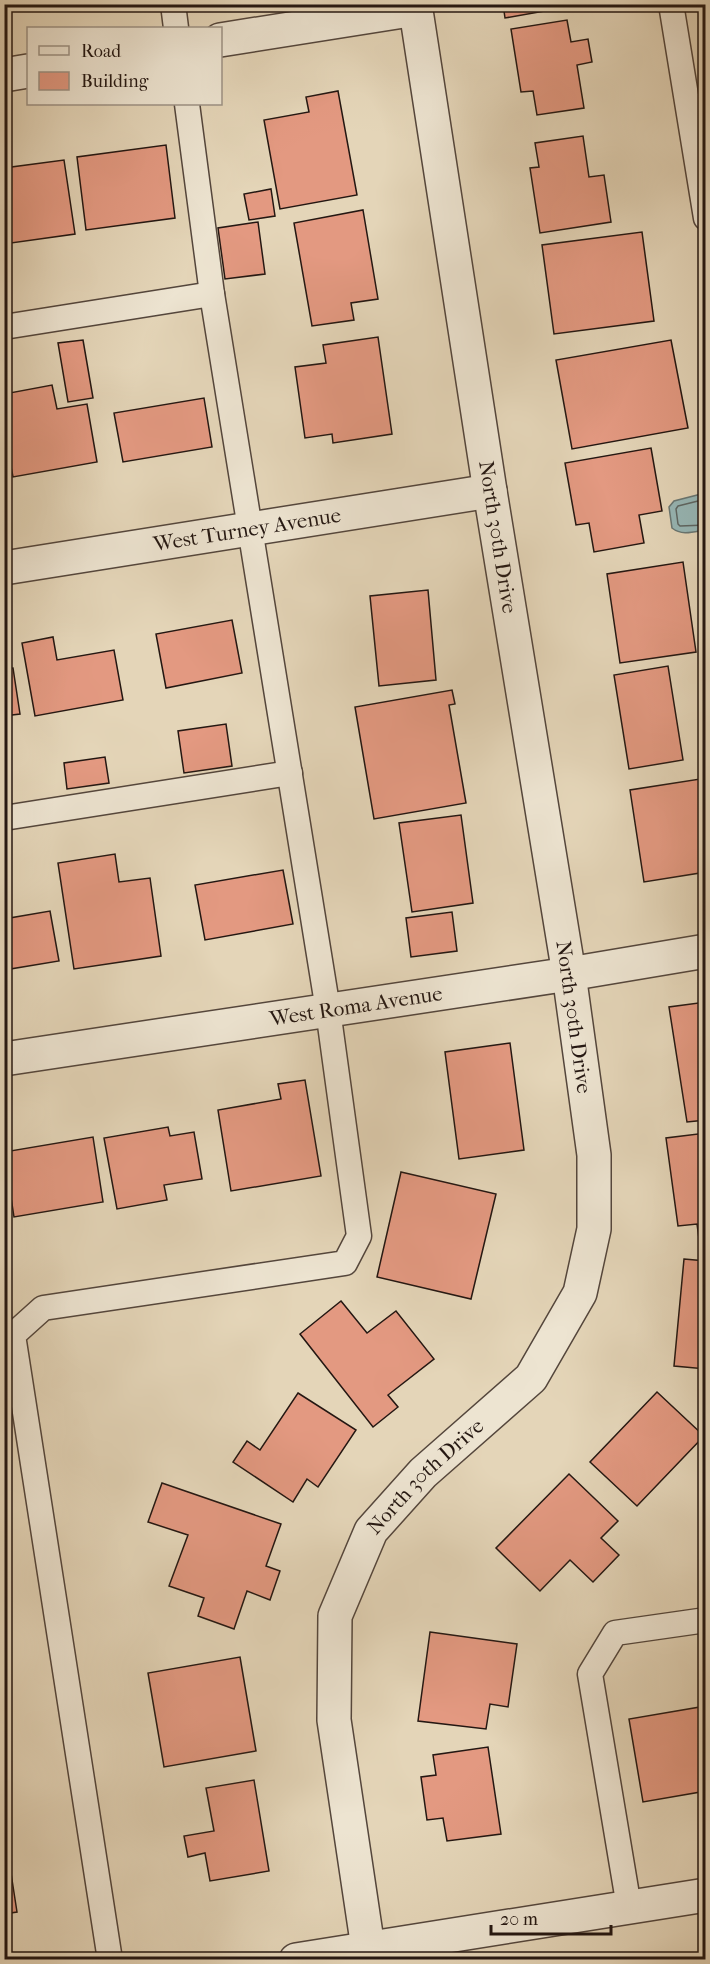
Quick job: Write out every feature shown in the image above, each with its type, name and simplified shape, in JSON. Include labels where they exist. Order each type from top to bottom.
[{"type":"street","points":[[222,40],[416,7]]},
{"type":"street","name":"North 30th Drive","points":[[368,1948],[334,1720],[335,1616],[371,1531],[423,1473],[531,1378],[580,1293],[594,1229],[594,1155],[569,974],[490,491],[416,7]]},
{"type":"street","points":[[4,75],[27,71]]},
{"type":"street","name":"West Turney Avenue","points":[[4,568],[490,491]]},
{"type":"street","name":"West Roma Avenue","points":[[4,1059],[569,974],[705,951]]},
{"type":"street","points":[[296,1959],[705,1895]]},
{"type":"lane","points":[[173,4],[176,27]]},
{"type":"lane","points":[[671,4],[705,218]]},
{"type":"lane","points":[[110,1959],[13,1335],[43,1308],[345,1263],[358,1236],[328,1010],[212,294],[187,105]]},
{"type":"lane","points":[[4,327],[212,294]]},
{"type":"lane","points":[[4,818],[290,773]]},
{"type":"lane","points":[[629,1907],[590,1674],[615,1634],[705,1620]]},
{"type":"water","points":[[705,493],[705,530],[684,533],[672,528],[669,507],[674,501]]},
{"type":"building","points":[[503,4],[584,4],[505,18]]},
{"type":"building","points":[[567,20],[571,42],[588,39],[592,62],[577,65],[584,108],[537,115],[533,91],[521,92],[511,29]]},
{"type":"building","points":[[338,91],[357,195],[280,209],[264,120],[309,112],[306,97]]},
{"type":"building","points":[[583,136],[589,177],[604,175],[611,222],[540,233],[530,168],[539,167],[535,143]]},
{"type":"building","points":[[166,145],[175,218],[86,230],[77,157]]},
{"type":"building","points":[[64,160],[75,234],[4,244],[4,168]]},
{"type":"building","points":[[271,189],[275,216],[249,220],[244,194]]},
{"type":"building","points":[[363,210],[378,299],[351,303],[354,320],[312,326],[294,223]]},
{"type":"building","points":[[258,222],[265,274],[225,279],[218,228]]},
{"type":"building","points":[[642,232],[654,321],[554,334],[542,245]]},
{"type":"building","points":[[378,337],[392,434],[333,443],[332,434],[305,438],[295,367],[326,363],[323,345]]},
{"type":"building","points":[[83,340],[93,398],[68,402],[58,343]]},
{"type":"building","points":[[671,340],[688,428],[572,449],[556,360]]},
{"type":"building","points":[[52,385],[57,409],[87,404],[97,462],[13,477],[4,431],[4,394]]},
{"type":"building","points":[[204,398],[212,447],[123,462],[114,413]]},
{"type":"building","points":[[651,448],[662,511],[639,515],[644,543],[594,552],[589,523],[576,525],[565,463]]},
{"type":"building","points":[[683,562],[696,652],[620,663],[607,574]]},
{"type":"building","points":[[428,590],[436,680],[379,686],[370,596]]},
{"type":"building","points":[[232,620],[242,673],[166,688],[156,634]]},
{"type":"building","points":[[53,637],[57,660],[114,650],[123,700],[35,716],[22,643]]},
{"type":"building","points":[[668,666],[683,760],[629,769],[614,675]]},
{"type":"building","points":[[13,668],[20,714],[4,716],[4,669]]},
{"type":"building","points":[[452,690],[455,704],[449,705],[466,803],[374,819],[355,707]]},
{"type":"building","points":[[226,724],[232,766],[184,773],[178,731]]},
{"type":"building","points":[[105,757],[109,783],[67,789],[64,763]]},
{"type":"building","points":[[700,779],[706,812],[706,872],[644,882],[630,790]]},
{"type":"building","points":[[461,815],[473,903],[412,912],[399,823]]},
{"type":"building","points":[[115,854],[119,882],[150,878],[161,956],[74,969],[58,863]]},
{"type":"building","points":[[283,870],[293,924],[205,940],[195,885]]},
{"type":"building","points":[[50,911],[59,961],[4,970],[4,919]]},
{"type":"building","points":[[452,912],[457,951],[411,957],[406,918]]},
{"type":"building","points":[[706,1002],[706,1120],[687,1122],[669,1007]]},
{"type":"building","points":[[510,1043],[524,1150],[459,1159],[445,1052]]},
{"type":"building","points":[[305,1080],[321,1176],[231,1191],[218,1110],[281,1099],[278,1084]]},
{"type":"building","points":[[168,1127],[170,1136],[194,1132],[202,1179],[164,1185],[167,1200],[117,1209],[104,1138]]},
{"type":"building","points":[[706,1133],[706,1246],[700,1246],[697,1224],[678,1226],[666,1138]]},
{"type":"building","points":[[93,1137],[103,1202],[14,1217],[4,1152]]},
{"type":"building","points":[[401,1172],[496,1194],[471,1299],[377,1277]]},
{"type":"building","points":[[684,1259],[706,1261],[706,1369],[674,1366]]},
{"type":"building","points":[[341,1301],[367,1333],[396,1311],[434,1359],[388,1395],[398,1407],[373,1427],[300,1334]]},
{"type":"building","points":[[657,1392],[704,1436],[637,1506],[590,1462]]},
{"type":"building","points":[[298,1393],[356,1430],[318,1487],[307,1479],[293,1502],[233,1462],[247,1441],[260,1450]]},
{"type":"building","points":[[569,1474],[618,1521],[601,1538],[619,1555],[593,1582],[570,1560],[540,1591],[496,1548]]},
{"type":"building","points":[[162,1483],[281,1524],[266,1566],[280,1571],[270,1600],[247,1591],[234,1629],[198,1616],[204,1598],[169,1586],[188,1535],[148,1522]]},
{"type":"building","points":[[430,1632],[517,1644],[508,1707],[490,1704],[486,1729],[418,1721]]},
{"type":"building","points":[[240,1657],[256,1751],[164,1767],[148,1673]]},
{"type":"building","points":[[706,1706],[706,1791],[643,1802],[629,1719]]},
{"type":"building","points":[[488,1747],[501,1834],[447,1841],[443,1818],[427,1820],[421,1777],[436,1775],[433,1755]]},
{"type":"building","points":[[4,1776],[9,1805],[4,1805]]},
{"type":"building","points":[[254,1780],[269,1871],[210,1881],[205,1853],[188,1857],[184,1836],[214,1831],[206,1788]]},
{"type":"building","points":[[4,1828],[17,1912],[4,1914]]}]
